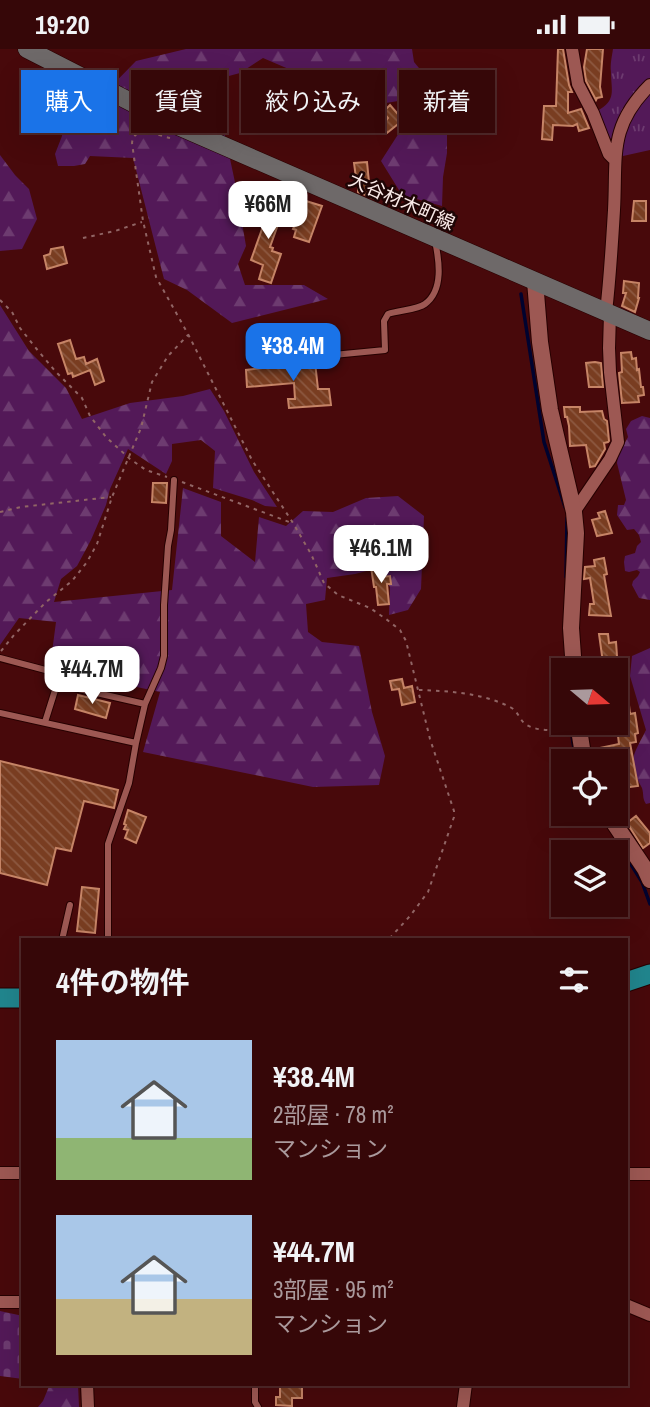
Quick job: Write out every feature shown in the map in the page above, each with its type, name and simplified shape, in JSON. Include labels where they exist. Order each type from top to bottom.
[{"type":"highway","points":[[628,981],[650,974]]},
{"type":"highway","points":[[0,998],[21,998]]},
{"type":"main road","name":"大谷材木町線","points":[[27,49],[178,126],[650,331]]},
{"type":"street","points":[[572,49],[578,84],[609,154],[615,160]]},
{"type":"street","points":[[574,512],[610,459],[618,442],[610,372],[608,313],[615,160],[625,117],[650,85]]},
{"type":"street","points":[[535,281],[550,410],[574,512],[576,533],[571,628],[573,658]]},
{"type":"street","points":[[616,826],[650,880]]},
{"type":"street","points":[[0,1174],[21,1173]]},
{"type":"street","points":[[628,1174],[650,1174]]},
{"type":"street","points":[[0,1302],[21,1302]]},
{"type":"street","points":[[628,1306],[650,1315]]},
{"type":"street","points":[[87,1386],[88,1407]]},
{"type":"street","points":[[463,1407],[466,1386]]},
{"type":"lane","points":[[292,359],[385,350],[384,321],[388,314],[425,304],[432,296],[437,283],[439,264],[435,239]]},
{"type":"lane","points":[[108,938],[108,844],[129,783],[145,704],[164,656],[164,605],[174,479]]},
{"type":"lane","points":[[0,658],[53,672],[57,677],[45,722]]},
{"type":"lane","points":[[57,684],[145,704]]},
{"type":"lane","points":[[0,713],[136,743]]},
{"type":"lane","points":[[62,938],[69,905]]},
{"type":"lane","points":[[255,1386],[255,1402],[258,1407]]},
{"type":"path","points":[[178,140],[142,132],[132,136],[143,221],[156,278],[188,334],[252,460],[311,554],[324,583],[338,595],[370,608],[400,630],[409,648],[430,739],[454,811],[428,892],[390,938]]},
{"type":"path","points":[[82,238],[115,232],[143,221]]},
{"type":"path","points":[[0,300],[12,312],[20,328],[42,356],[82,398],[90,416],[106,437],[130,459],[146,470],[194,485],[292,523]]},
{"type":"path","points":[[0,652],[46,601],[72,581],[88,562],[97,544],[112,497],[130,459],[152,382],[164,362],[188,334]]},
{"type":"path","points":[[0,512],[21,507],[112,497]]},
{"type":"path","points":[[418,690],[465,693],[510,707],[523,722],[533,727],[551,728]]},
{"type":"green space","points":[[186,49],[412,49],[414,62],[421,70],[399,70],[399,104],[398,101],[385,103],[385,70],[291,70],[263,58],[240,73],[227,76],[227,70],[131,70],[131,133],[224,133],[246,246],[238,264],[245,285],[304,285],[328,299],[232,323],[187,290],[164,279],[133,158],[90,156],[85,164],[58,166],[55,154],[62,133],[117,133],[117,80],[136,61]]},
{"type":"green space","points":[[613,49],[650,49],[650,150],[623,156],[606,132],[597,111],[608,103],[612,95]]},
{"type":"green space","points":[[399,133],[447,133],[442,206],[402,195],[381,161]]},
{"type":"green space","points":[[0,155],[29,189],[37,219],[22,249],[0,251]]},
{"type":"green space","points":[[0,305],[29,351],[66,388],[82,419],[130,403],[183,396],[210,389],[254,472],[277,507],[265,506],[213,488],[215,451],[201,440],[172,444],[172,461],[166,474],[128,449],[91,540],[77,566],[61,579],[54,602],[172,590],[183,488],[221,502],[221,536],[255,562],[259,517],[286,526],[303,511],[333,512],[366,498],[398,496],[424,516],[421,589],[408,610],[389,615],[390,587],[378,568],[327,578],[325,600],[306,604],[308,632],[322,642],[359,646],[372,712],[385,756],[379,785],[313,787],[143,752],[160,692],[104,680],[71,664],[51,660],[56,622],[19,618],[0,645]]},
{"type":"green space","points":[[642,416],[650,418],[650,600],[639,598],[632,585],[640,572],[625,571],[625,556],[635,553],[641,542],[639,535],[634,529],[627,530],[617,515],[618,505],[624,505],[626,500],[617,463],[618,456],[628,437],[626,429],[631,421]]},
{"type":"green space","points":[[650,648],[650,803],[646,804],[634,771],[633,759],[646,730],[630,676],[632,656]]},
{"type":"green space","points":[[0,1311],[21,1316],[21,1379],[0,1376]]},
{"type":"green space","points":[[49,1386],[78,1386],[79,1407],[38,1407]]},
{"type":"building","points":[[558,49],[563,49],[572,92],[568,92],[568,113],[581,109],[589,128],[579,131],[577,124],[553,125],[552,140],[542,139],[544,106],[556,106]]},
{"type":"building","points":[[587,49],[603,49],[600,87],[602,97],[596,100],[586,81],[584,67]]},
{"type":"building","points":[[390,105],[399,115],[399,123],[387,133],[385,122],[388,118],[385,110]]},
{"type":"building","points":[[367,162],[373,198],[358,192],[354,163]]},
{"type":"building","points":[[267,199],[285,205],[270,247],[273,248],[272,251],[281,254],[271,283],[259,279],[263,265],[251,260],[267,215],[262,213]]},
{"type":"building","points":[[306,201],[322,206],[309,242],[294,237],[296,230],[293,229]]},
{"type":"building","points":[[634,201],[646,201],[646,221],[632,221]]},
{"type":"building","points":[[63,247],[67,263],[47,269],[44,256],[50,254],[51,249]]},
{"type":"building","points":[[624,281],[639,283],[635,312],[622,306],[626,293],[623,293]]},
{"type":"building","points":[[70,340],[76,359],[84,357],[86,364],[97,359],[104,381],[95,385],[90,370],[73,377],[72,373],[68,374],[58,344]]},
{"type":"building","points":[[631,352],[632,359],[636,358],[644,395],[638,396],[639,402],[622,403],[619,373],[622,372],[621,353]]},
{"type":"building","points":[[315,362],[318,389],[329,389],[331,405],[289,408],[288,399],[295,399],[294,383],[247,387],[246,370]]},
{"type":"building","points":[[586,363],[601,363],[603,387],[589,387]]},
{"type":"building","points":[[564,407],[580,407],[580,412],[602,411],[607,421],[609,441],[604,443],[605,449],[595,466],[590,467],[586,445],[570,446]]},
{"type":"building","points":[[153,483],[167,483],[166,503],[152,502]]},
{"type":"building","points":[[605,511],[612,533],[597,536],[592,520],[600,518],[598,513]]},
{"type":"building","points":[[604,558],[611,616],[589,615],[590,604],[594,604],[590,578],[584,579],[585,567],[595,566],[594,560]]},
{"type":"building","points":[[381,566],[382,577],[390,576],[391,584],[387,584],[389,604],[378,605],[371,567]]},
{"type":"building","points":[[599,634],[608,634],[609,643],[616,642],[617,658],[602,658]]},
{"type":"building","points":[[402,679],[404,688],[412,686],[415,702],[402,705],[399,689],[392,690],[390,681]]},
{"type":"building","points":[[78,695],[110,703],[106,718],[75,709]]},
{"type":"building","points":[[628,696],[630,714],[635,713],[638,733],[635,734],[636,742],[630,743],[638,786],[628,787],[628,749],[595,749],[619,744],[618,736],[628,735]]},
{"type":"building","points":[[0,761],[118,790],[114,808],[84,801],[71,851],[56,848],[47,885],[0,873]]},
{"type":"building","points":[[128,810],[146,817],[136,843],[125,838],[128,830],[124,829],[124,824]]},
{"type":"building","points":[[636,816],[650,833],[650,843],[643,848],[628,822]]},
{"type":"building","points":[[82,887],[99,889],[95,933],[77,931]]},
{"type":"building","points":[[280,1386],[302,1386],[302,1398],[292,1398],[292,1406],[276,1405],[276,1397],[280,1397]]},
{"type":"waterway","points":[[521,294],[544,442],[565,507]]},
{"type":"waterway","points":[[566,577],[567,518]]},
{"type":"waterway","points":[[572,735],[574,749]]},
{"type":"waterway","points":[[628,859],[642,882],[650,904]]}]
